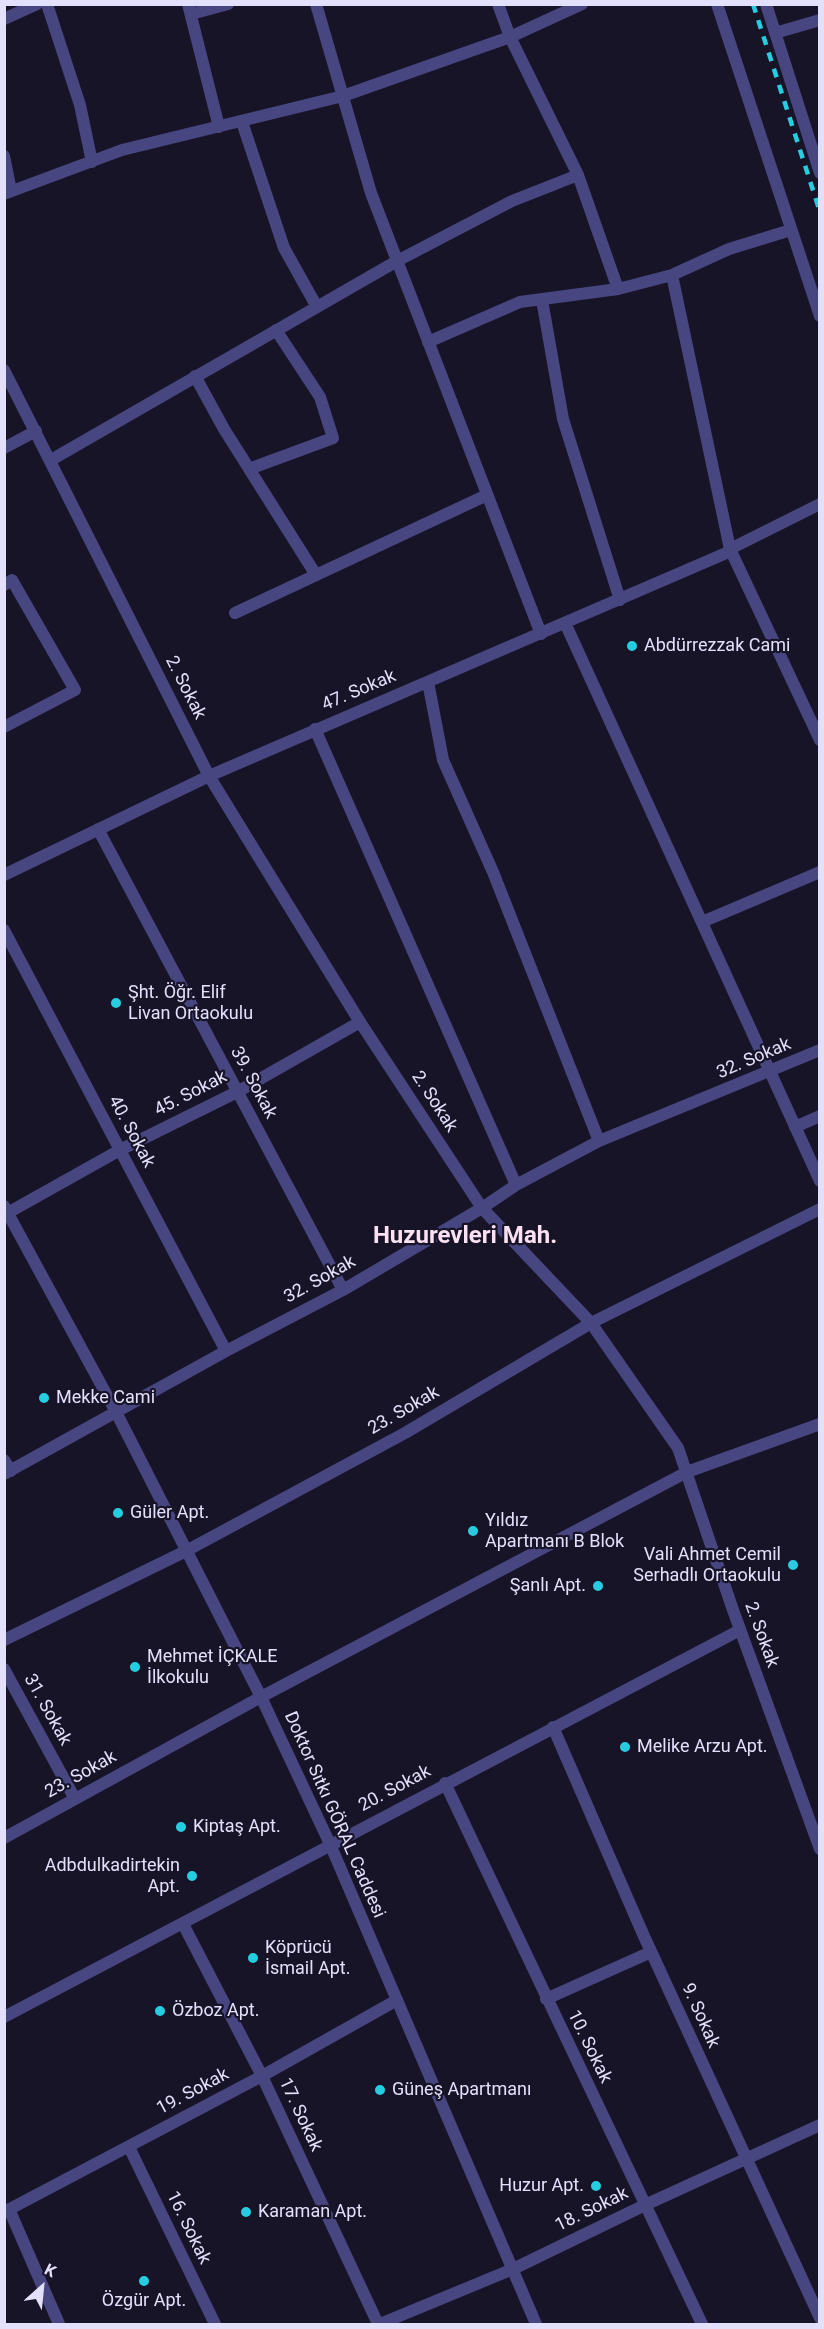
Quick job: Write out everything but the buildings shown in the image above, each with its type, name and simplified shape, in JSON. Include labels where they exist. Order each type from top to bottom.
[{"type":"street","points":[[47,4],[80,105],[92,162]]},
{"type":"street","points":[[219,127],[189,9],[228,4]]},
{"type":"street","points":[[316,4],[371,193],[542,634]]},
{"type":"street","points":[[498,4],[510,37],[578,175],[618,289]]},
{"type":"street","points":[[4,156],[8,193],[122,150],[343,96],[510,37],[582,4]]},
{"type":"street","points":[[717,4],[819,316]]},
{"type":"street","points":[[766,4],[816,150],[819,173]]},
{"type":"street","points":[[4,19],[33,5]]},
{"type":"street","points":[[775,33],[819,20]]},
{"type":"street","points":[[242,122],[284,248],[317,307]]},
{"type":"street","points":[[51,460],[398,261],[512,201],[578,175]]},
{"type":"street","points":[[428,342],[520,303],[618,289],[672,275],[729,249],[791,230]]},
{"type":"street","points":[[672,275],[731,550],[819,740]]},
{"type":"street","points":[[542,300],[563,419],[620,600]]},
{"type":"street","points":[[249,469],[333,438],[320,397],[276,330]]},
{"type":"street","name":"2. Sokak","points":[[4,370],[209,776],[360,1022],[482,1208],[591,1323],[678,1448],[819,1850]]},
{"type":"street","points":[[195,376],[249,469],[316,575]]},
{"type":"street","points":[[4,448],[36,431]]},
{"type":"street","points":[[235,613],[487,495]]},
{"type":"street","name":"47. Sokak","points":[[4,875],[209,776],[315,729],[566,625],[731,550],[819,504]]},
{"type":"street","points":[[4,585],[12,580],[75,690],[4,727]]},
{"type":"street","points":[[566,625],[819,1181]]},
{"type":"street","points":[[428,682],[443,760],[509,913],[599,1141]]},
{"type":"street","points":[[315,729],[516,1185]]},
{"type":"street","name":"39. Sokak","points":[[98,829],[343,1290]]},
{"type":"street","points":[[702,922],[819,872]]},
{"type":"street","name":"40. Sokak","points":[[4,930],[226,1351]]},
{"type":"street","name":"45. Sokak","points":[[6,1211],[120,1150],[237,1092],[360,1022]]},
{"type":"street","name":"32. Sokak","points":[[7,1468],[343,1290],[482,1208],[516,1185],[599,1141],[771,1072],[819,1050]]},
{"type":"street","points":[[795,1127],[819,1116]]},
{"type":"street","name":"23. Sokak","points":[[4,1640],[186,1551],[405,1433],[591,1323],[819,1209]]},
{"type":"street","name":"Doktor Sıtkı GÖRAL Caddesi","points":[[6,1211],[116,1412],[261,1697],[330,1844],[536,2325]]},
{"type":"street","name":"23. Sokak","points":[[4,1838],[261,1697],[687,1472],[819,1424]]},
{"type":"street","name":"20. Sokak","points":[[4,2017],[740,1630]]},
{"type":"street","name":"31. Sokak","points":[[4,1669],[75,1799]]},
{"type":"street","name":"9. Sokak","points":[[554,1727],[651,1952],[819,2318]]},
{"type":"street","name":"10. Sokak","points":[[445,1784],[702,2325]]},
{"type":"street","name":"17. Sokak","points":[[183,1924],[262,2076],[379,2325]]},
{"type":"street","points":[[546,1999],[651,1952]]},
{"type":"street","name":"19. Sokak","points":[[7,2210],[262,2076],[397,2000]]},
{"type":"street","name":"18. Sokak","points":[[379,2325],[513,2269],[745,2158],[819,2126]]},
{"type":"street","name":"16. Sokak","points":[[129,2147],[214,2325]]},
{"type":"street","points":[[7,2210],[59,2325]]},
{"type":"railway","points":[[753,4],[820,212]]},
{"type":"place","name":"Abdürrezzak Cami","points":[[632,646]]},
{"type":"place","name":"Şht. Öğr. Elif Livan Ortaokulu","points":[[116,1003]]},
{"type":"place","name":"Mekke Cami","points":[[44,1398]]},
{"type":"place","name":"Güler Apt.","points":[[118,1513]]},
{"type":"place","name":"Yıldız Apartmanı B Blok","points":[[473,1531]]},
{"type":"place","name":"Vali Ahmet Cemil Serhadlı Ortaokulu","points":[[793,1565]]},
{"type":"place","name":"Şanlı Apt.","points":[[598,1586]]},
{"type":"place","name":"Mehmet İÇKALE İlkokulu","points":[[135,1667]]},
{"type":"place","name":"Melike Arzu Apt.","points":[[625,1747]]},
{"type":"place","name":"Kiptaş Apt.","points":[[181,1827]]},
{"type":"place","name":"Adbdulkadirtekin Apt.","points":[[192,1876]]},
{"type":"place","name":"Köprücü İsmail Apt.","points":[[253,1958]]},
{"type":"place","name":"Özboz Apt.","points":[[160,2011]]},
{"type":"place","name":"Güneş Apartmanı","points":[[380,2090]]},
{"type":"place","name":"Huzur Apt.","points":[[596,2186]]},
{"type":"place","name":"Karaman Apt.","points":[[246,2212]]},
{"type":"place","name":"Özgür Apt.","points":[[144,2281]]},
{"type":"district","name":"Huzurevleri Mah.","points":[[465,1237]]}]
